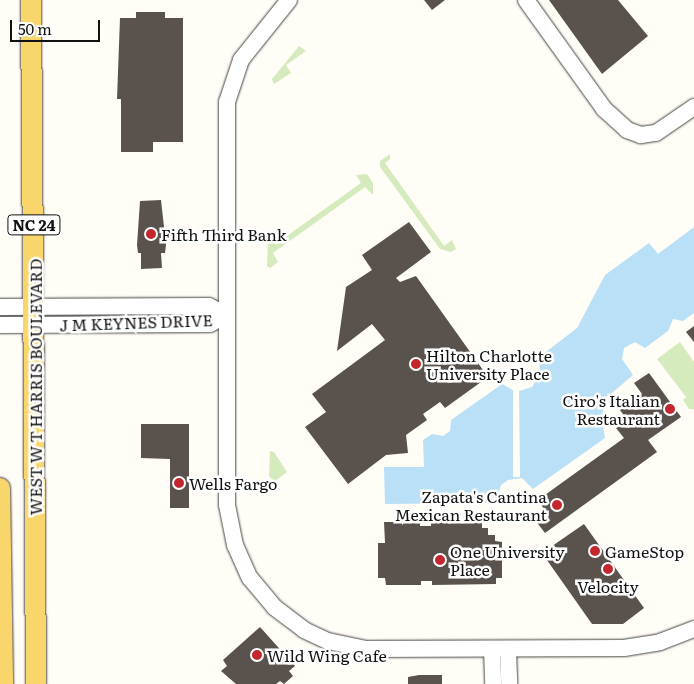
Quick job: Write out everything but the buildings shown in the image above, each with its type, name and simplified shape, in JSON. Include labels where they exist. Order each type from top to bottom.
[{"type":"main road","name":"WEST W T HARRIS BOULEVARD","points":[[31,0],[35,316],[36,684]]},
{"type":"main road","points":[[0,488],[3,684]]},
{"type":"street","points":[[289,0],[241,60],[228,95],[226,315],[228,514],[238,554],[260,592],[294,624],[318,637],[344,646],[376,650],[632,647],[669,639],[694,630]]},
{"type":"street","points":[[526,0],[604,110],[627,130],[641,135],[656,133],[671,126],[694,107]]},
{"type":"street","points":[[0,307],[35,316]]},
{"type":"street","name":"J M KEYNES DRIVE","points":[[0,325],[35,316],[210,324],[226,315]]},
{"type":"street","points":[[493,684],[500,649]]},
{"type":"street","points":[[500,649],[509,684]]},
{"type":"green space","points":[[299,46],[306,51],[286,65],[291,73],[274,84],[272,79]]},
{"type":"green space","points":[[390,154],[390,159],[385,163],[444,246],[452,240],[456,249],[451,252],[440,249],[380,167],[380,161]]},
{"type":"green space","points":[[367,174],[373,183],[373,195],[365,187],[273,253],[278,262],[270,268],[267,266],[268,238],[273,237],[277,243],[361,183],[356,175]]},
{"type":"green space","points":[[680,342],[694,362],[694,409],[689,409],[683,400],[686,397],[657,359]]},
{"type":"green space","points":[[270,451],[274,452],[287,472],[274,482],[269,476]]},
{"type":"water","points":[[694,227],[694,313],[683,321],[673,319],[668,331],[645,348],[635,342],[624,348],[622,359],[633,375],[605,399],[602,420],[605,438],[533,489],[522,478],[508,480],[501,485],[498,496],[491,496],[491,503],[385,504],[384,467],[424,467],[423,440],[432,434],[443,436],[450,431],[451,420],[502,384],[516,392],[532,387],[541,373],[538,358],[577,328],[605,275],[649,243],[658,254]]},
{"type":"pier","points":[[513,388],[519,389],[520,477],[513,477]]},
{"type":"place","name":"Fifth Third Bank","points":[[151,234]]},
{"type":"place","name":"Hilton Charlotte University Place","points":[[416,364]]},
{"type":"place","name":"Ciro's Italian Restaurant","points":[[670,409]]},
{"type":"place","name":"Wells Fargo","points":[[179,483]]},
{"type":"place","name":"Zapata's Cantina Mexican Restaurant","points":[[557,505]]},
{"type":"place","name":"GameStop","points":[[595,551]]},
{"type":"place","name":"One University Place","points":[[440,560]]},
{"type":"place","name":"Velocity","points":[[608,569]]},
{"type":"place","name":"Wild Wing Cafe","points":[[257,655]]}]
